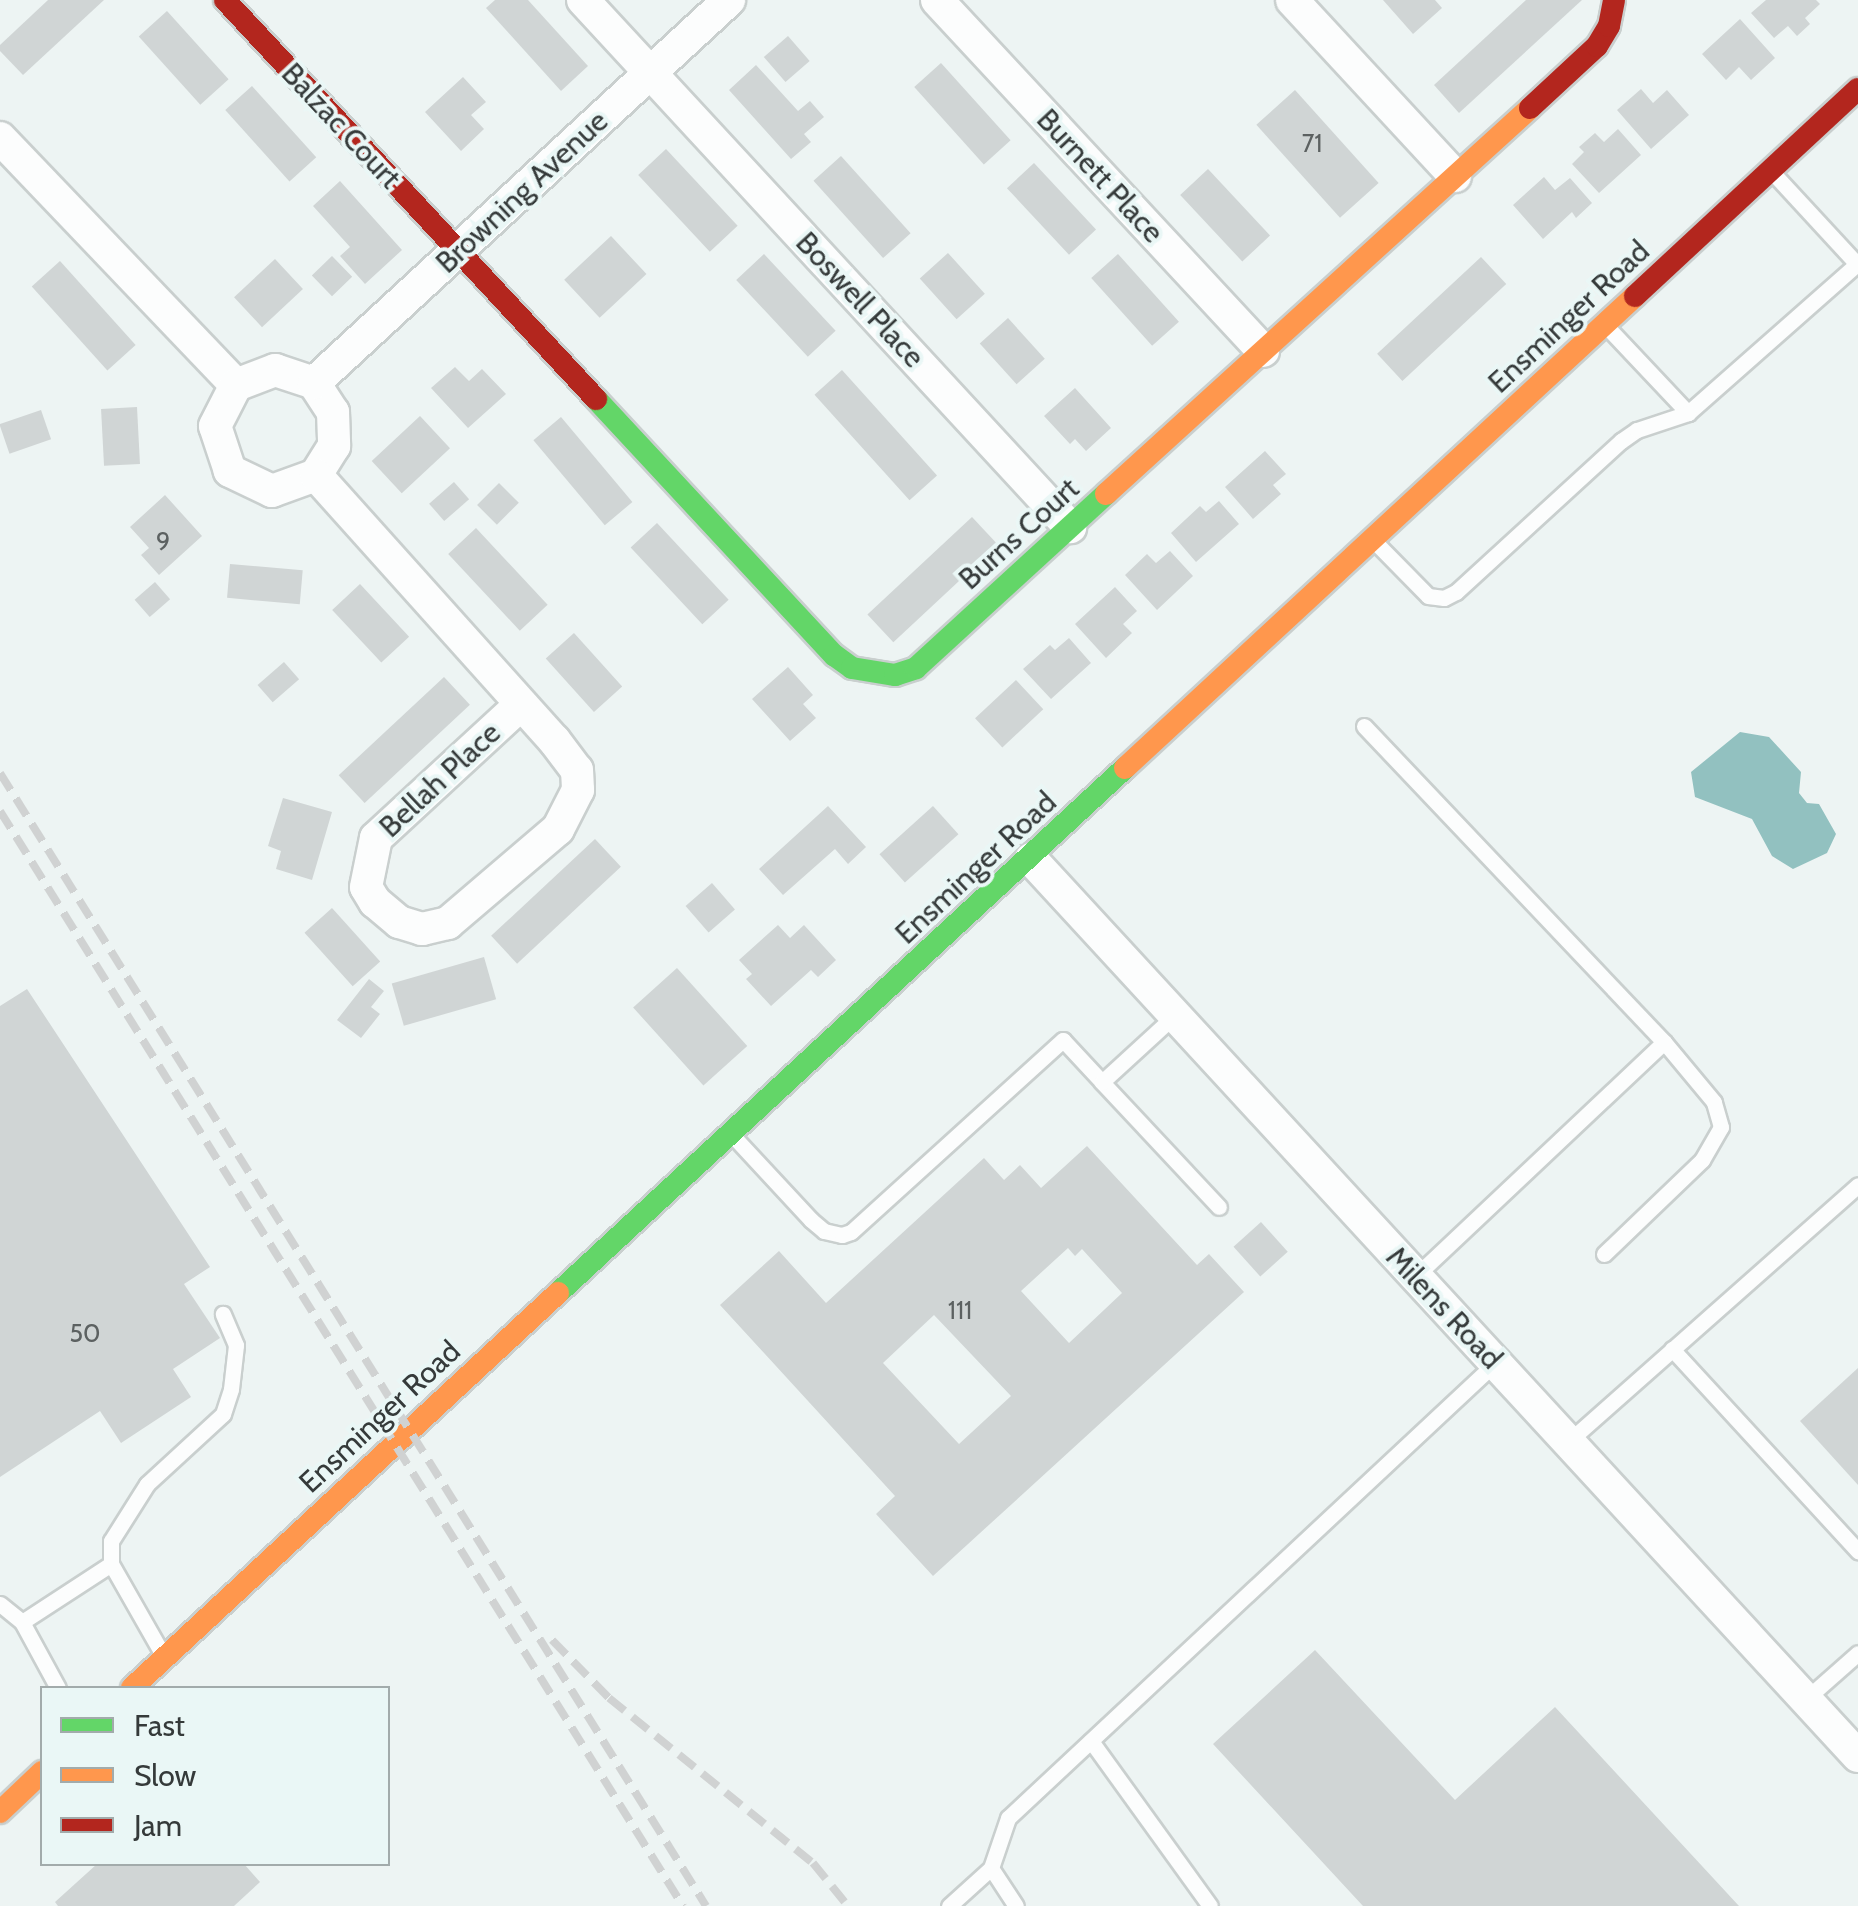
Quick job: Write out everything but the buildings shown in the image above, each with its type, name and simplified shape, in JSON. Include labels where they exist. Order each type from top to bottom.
[{"type":"street","name":"Balzac Court","points":[[224,0],[458,251]]},
{"type":"street","name":"Boswell Place","points":[[583,0],[1070,527]]},
{"type":"street","name":"Browning Avenue","points":[[314,384],[729,0]]},
{"type":"street","name":"Burnett Place","points":[[937,0],[1264,352]]},
{"type":"street","points":[[1292,0],[1455,176]]},
{"type":"street","name":"Burns Court","points":[[458,251],[834,655],[852,668],[895,675],[916,668],[1597,46],[1609,26],[1614,0]]},
{"type":"street","name":"Ensminger Road","points":[[134,1686],[1858,89]]},
{"type":"street","points":[[0,138],[236,385]]},
{"type":"street","points":[[275,370],[314,384],[333,412],[334,446],[316,475],[272,491],[230,470],[215,426],[236,385],[275,370]]},
{"type":"street","name":"Bellah Place","points":[[316,475],[521,704],[576,770],[578,790],[558,829],[448,923],[422,929],[398,922],[375,902],[366,887],[376,838],[521,704]]},
{"type":"street","name":"Milens Road","points":[[1031,859],[1858,1756]]},
{"type":"street","points":[[0,1812],[40,1774]]},
{"type":"lane","points":[[1374,540],[1428,596],[1444,598],[1456,592],[1621,441],[1637,430],[1688,413],[1857,265],[1771,170]]},
{"type":"lane","points":[[1605,325],[1688,413]]},
{"type":"lane","points":[[1364,726],[1664,1042],[1714,1102],[1721,1128],[1702,1160],[1604,1254]]},
{"type":"lane","points":[[1102,1082],[1175,1015]]},
{"type":"lane","points":[[731,1134],[811,1220],[824,1231],[842,1235],[851,1232],[1062,1040],[1219,1207]]},
{"type":"lane","points":[[1416,1277],[1664,1042]]},
{"type":"lane","points":[[1569,1441],[1858,1184]]},
{"type":"lane","points":[[165,1658],[110,1564],[111,1540],[147,1484],[222,1414],[232,1389],[236,1345],[224,1314]]},
{"type":"lane","points":[[1672,1350],[1858,1551]]},
{"type":"lane","points":[[948,1906],[991,1868],[1008,1818],[1496,1363]]},
{"type":"lane","points":[[22,1622],[110,1564]]},
{"type":"lane","points":[[0,1604],[22,1622],[57,1686]]},
{"type":"lane","points":[[1806,1699],[1858,1652]]},
{"type":"lane","points":[[1091,1741],[1210,1906]]},
{"type":"lane","points":[[991,1868],[1016,1906]]},
{"type":"water","points":[[1740,732],[1769,737],[1801,772],[1799,793],[1807,803],[1819,804],[1836,834],[1827,853],[1793,869],[1772,856],[1752,819],[1695,797],[1691,772]]},
{"type":"railway","points":[[0,773],[706,1906]]},
{"type":"railway","points":[[0,811],[683,1906]]},
{"type":"railway","points":[[552,1640],[609,1698],[813,1863],[848,1906]]},
{"type":"traffic: fast","points":[[596,399],[834,655],[852,668],[895,675],[916,668],[1106,494]]},
{"type":"traffic: fast","points":[[558,1293],[1125,768]]},
{"type":"traffic: slow","points":[[1106,494],[1530,108]]},
{"type":"traffic: slow","points":[[1125,768],[1635,296]]},
{"type":"traffic: slow","points":[[134,1686],[558,1293]]},
{"type":"traffic: slow","points":[[0,1812],[40,1774]]},
{"type":"traffic: jam","points":[[225,0],[596,399]]},
{"type":"traffic: jam","points":[[1530,108],[1597,46],[1609,26],[1614,0]]},
{"type":"traffic: jam","points":[[1635,296],[1858,89]]}]
